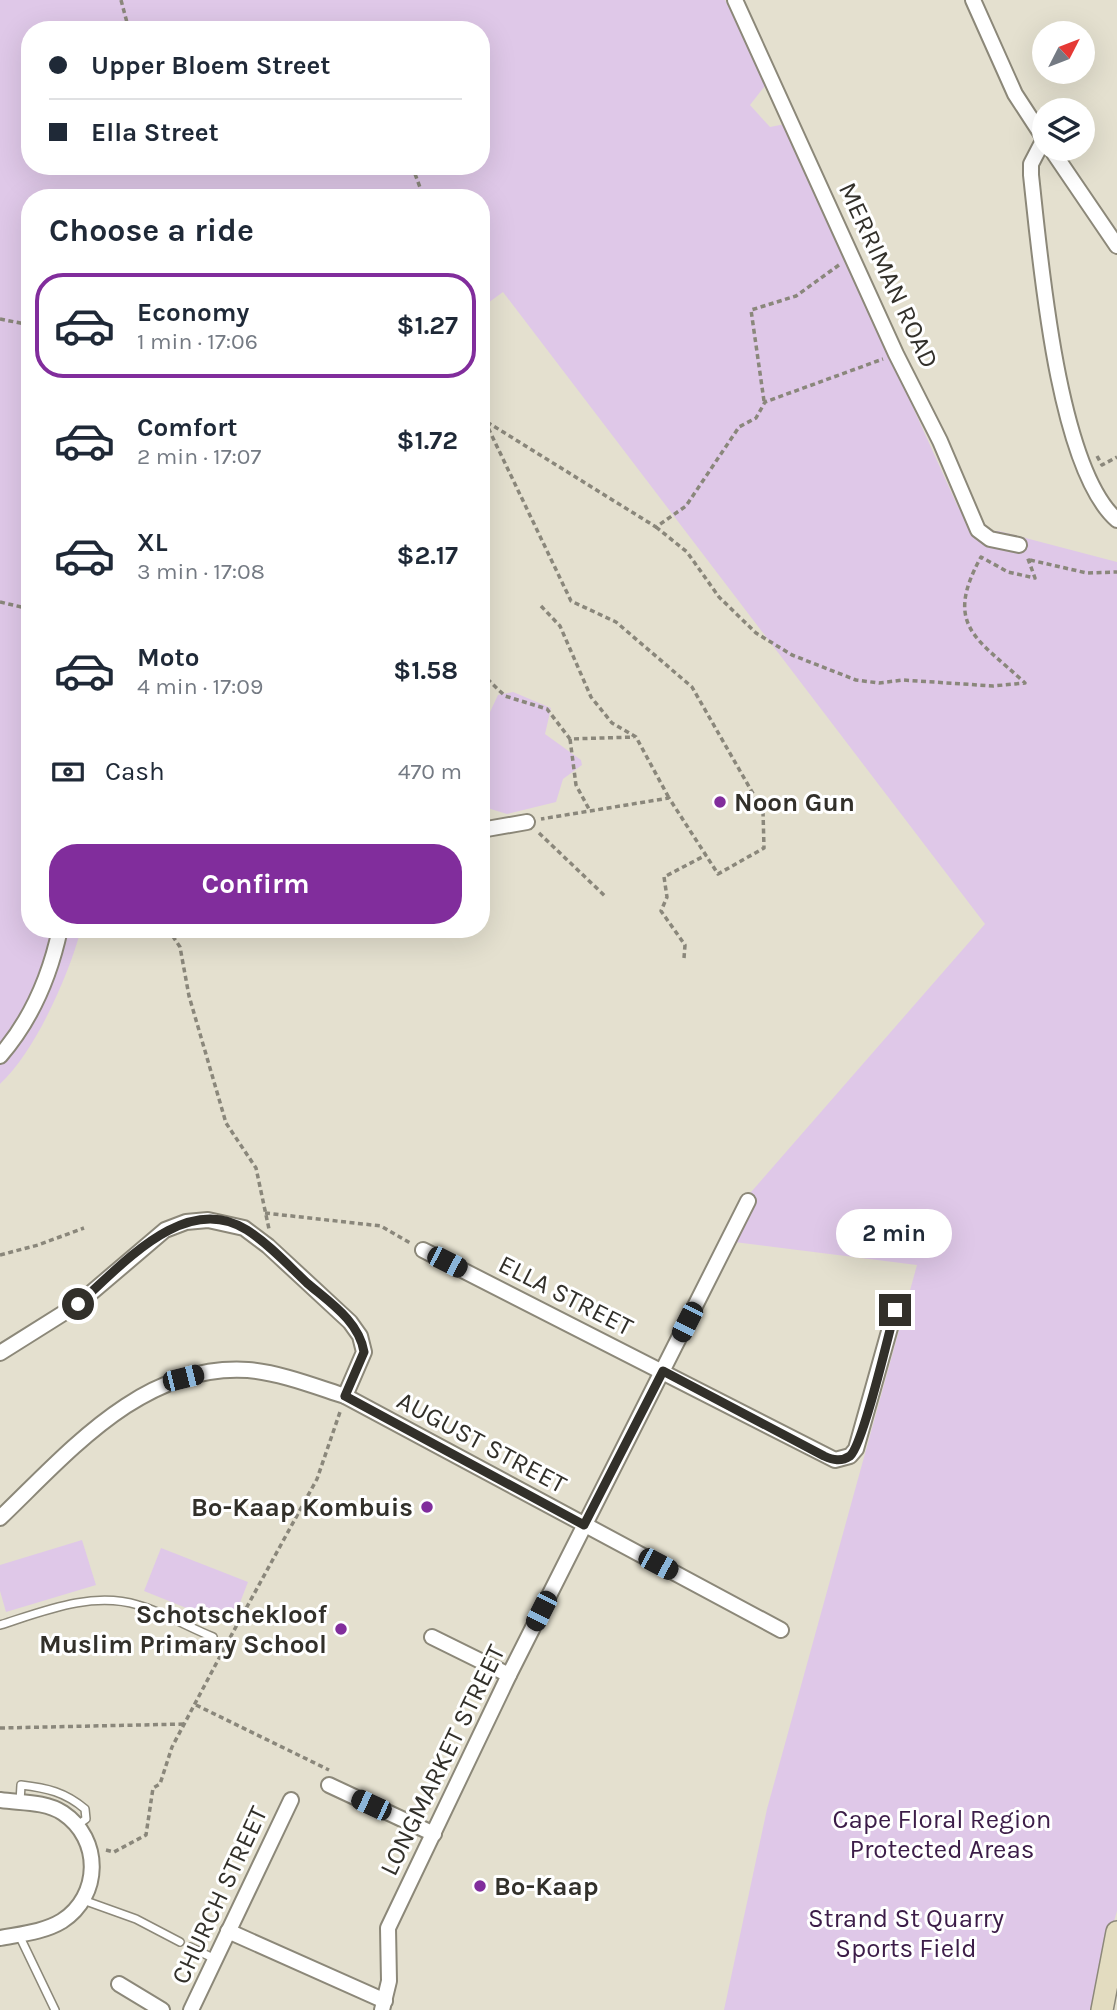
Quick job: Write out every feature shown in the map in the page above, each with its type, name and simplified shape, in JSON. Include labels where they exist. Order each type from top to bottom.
[{"type":"street","name":"MERRIMAN ROAD","points":[[735,0],[896,354],[940,441],[978,530],[990,539],[1019,545]]},
{"type":"street","points":[[973,0],[1015,94],[1032,121]]},
{"type":"street","points":[[1033,161],[1031,175],[1055,362],[1086,472],[1100,504],[1117,520]]},
{"type":"street","points":[[1059,161],[1117,246]]},
{"type":"street","points":[[490,829],[527,822]]},
{"type":"street","points":[[0,1056],[37,1003],[57,938]]},
{"type":"street","name":"LONGMARKET STREET","points":[[383,2006],[389,1981],[388,1928],[509,1675],[748,1201]]},
{"type":"street","points":[[0,1353],[78,1304],[166,1230],[186,1222],[208,1220],[244,1228],[275,1252],[350,1322],[360,1336],[364,1352],[345,1396]]},
{"type":"street","name":"ELLA STREET","points":[[423,1250],[824,1456],[842,1459],[856,1449],[895,1310]]},
{"type":"street","name":"AUGUST STREET","points":[[0,1518],[119,1409],[183,1378],[247,1370],[267,1373],[345,1396],[781,1630]]},
{"type":"street","points":[[432,1637],[509,1675]]},
{"type":"street","points":[[329,1785],[434,1834]]},
{"type":"street","points":[[0,1800],[55,1808],[76,1826],[90,1847],[92,1872],[83,1899],[72,1914],[54,1926],[0,1938]]},
{"type":"street","name":"CHURCH STREET","points":[[191,2010],[290,1800]]},
{"type":"street","points":[[228,1931],[383,2006]]},
{"type":"street","points":[[1102,2010],[1117,1932]]},
{"type":"street","points":[[119,1984],[162,2010]]},
{"type":"lane","points":[[0,1625],[78,1602],[101,1600],[138,1605],[213,1637]]},
{"type":"lane","points":[[83,1899],[136,1919],[180,1942]]},
{"type":"lane","points":[[19,1935],[55,2010]]},
{"type":"lane","points":[[190,1947],[215,1959]]},
{"type":"path","points":[[121,0],[127,21]]},
{"type":"path","points":[[656,527],[686,506],[739,427],[756,418],[765,402],[751,310],[796,296],[852,256]]},
{"type":"path","points":[[0,319],[21,323]]},
{"type":"path","points":[[765,402],[896,354]]},
{"type":"path","points":[[490,424],[656,527],[687,552],[719,597],[757,634],[792,655],[856,680],[993,686],[1024,683],[967,628],[963,608],[967,588],[981,557],[1008,572],[1035,578],[1030,560],[1019,545]]},
{"type":"path","points":[[490,431],[571,601],[616,622],[692,687],[763,811],[764,848],[718,874],[669,798],[636,737],[612,723],[592,697],[560,626],[541,606]]},
{"type":"path","points":[[1030,560],[1087,573],[1117,572]]},
{"type":"path","points":[[0,601],[21,607]]},
{"type":"path","points":[[490,682],[505,696],[547,709],[570,739],[576,785],[590,811]]},
{"type":"path","points":[[570,739],[636,737]]},
{"type":"path","points":[[527,822],[669,798]]},
{"type":"path","points":[[527,822],[605,896]]},
{"type":"path","points":[[684,958],[684,945],[661,911],[667,897],[664,877],[706,855]]},
{"type":"path","points":[[174,938],[180,947],[189,996],[226,1123],[256,1168],[275,1252]]},
{"type":"path","points":[[265,1213],[382,1226],[423,1250]]},
{"type":"path","points":[[0,1255],[84,1228]]},
{"type":"path","points":[[90,1847],[114,1852],[146,1835],[153,1788],[160,1784],[172,1747],[317,1479],[337,1419]]},
{"type":"path","points":[[213,1637],[226,1645]]},
{"type":"path","points":[[196,1705],[335,1773],[329,1785]]},
{"type":"path","points":[[0,1728],[185,1724]]},
{"type":"green space","name":"Cape Floral Region Protected Areas","points":[[0,0],[725,0],[768,82],[750,105],[770,127],[785,124],[958,507],[974,532],[999,531],[1117,562],[1117,1911],[1103,1959],[1096,2010],[724,2010],[767,1809],[917,1265],[726,1241],[738,1207],[985,924],[503,292],[490,301],[490,189],[21,189],[21,938],[79,938],[49,1012],[13,1070],[0,1084]]},
{"type":"green space","points":[[513,692],[551,708],[545,734],[581,760],[582,765],[563,779],[556,802],[507,814],[490,809],[490,712],[498,695]]},
{"type":"green space","points":[[82,1540],[96,1585],[6,1612],[0,1591],[0,1565]]},
{"type":"green space","points":[[161,1548],[248,1582],[231,1626],[144,1591]]},
{"type":"place","name":"Noon Gun","points":[[720,802]]},
{"type":"place","name":"Bo-Kaap Kombuis","points":[[427,1507]]},
{"type":"place","name":"Schotschekloof Muslim Primary School","points":[[341,1629]]},
{"type":"place","name":"Bo-Kaap","points":[[480,1886]]},
{"type":"route","points":[[78,1304],[166,1230],[186,1222],[208,1220],[244,1228],[275,1252],[350,1322],[360,1336],[364,1352],[345,1396],[584,1525],[663,1371],[824,1456],[835,1460],[850,1456],[856,1449],[895,1310]]},
{"type":"park label","name":"Strand St Quarry Sports Field","points":[[906,1933]]}]
